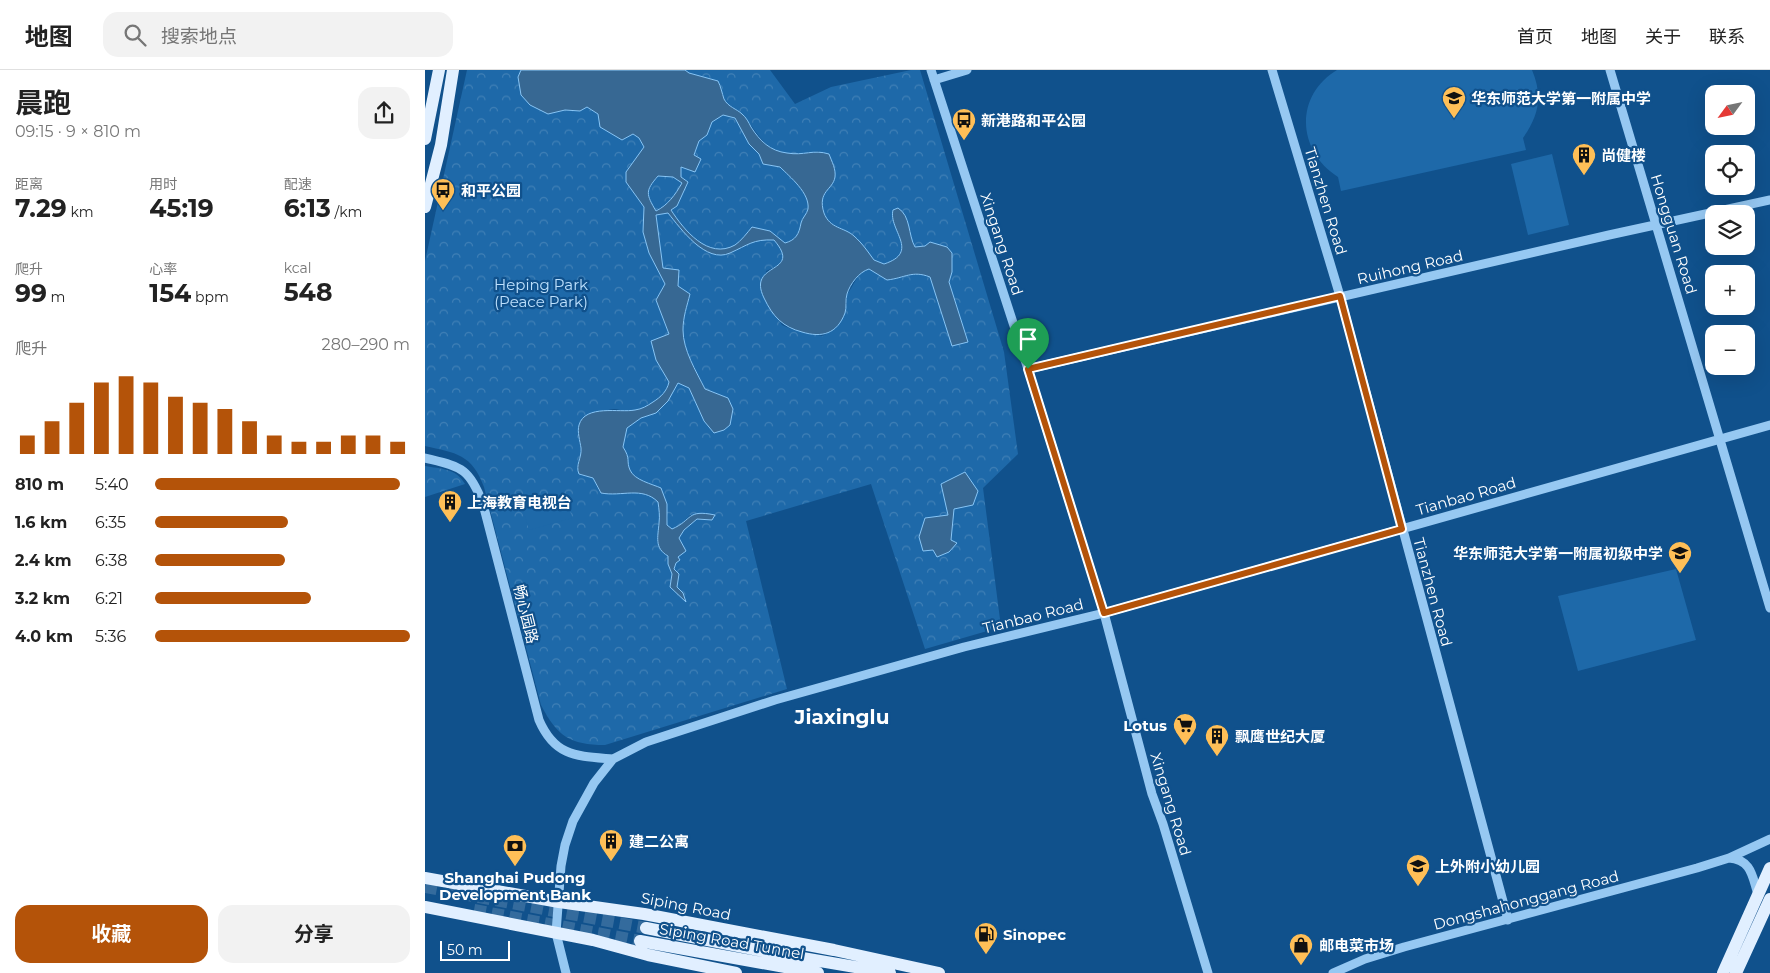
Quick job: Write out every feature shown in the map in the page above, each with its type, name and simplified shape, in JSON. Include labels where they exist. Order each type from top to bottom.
[{"type":"main road","points":[[425,139],[439,70]]},
{"type":"main road","points":[[425,207],[441,145],[453,70]]},
{"type":"main road","points":[[1723,973],[1770,868]]},
{"type":"main road","name":"Siping Road","points":[[425,878],[559,902],[645,914],[834,950],[939,973]]},
{"type":"main road","points":[[1736,973],[1770,899]]},
{"type":"main road","points":[[425,907],[593,940],[648,955],[736,973]]},
{"type":"main road","name":"Siping Road Tunnel","points":[[645,928],[890,973]]},
{"type":"main road","name":"Siping Road Tunnel","points":[[640,941],[818,973]]},
{"type":"street","name":"Xingang Road","points":[[931,70],[1028,369],[1104,613],[1152,794],[1163,824],[1208,973]]},
{"type":"street","points":[[934,80],[967,70]]},
{"type":"street","name":"Tianzhen Road","points":[[1272,70],[1340,296],[1509,920]]},
{"type":"street","name":"Hongguan Road","points":[[1610,70],[1770,608]]},
{"type":"street","name":"Ruihong Road","points":[[1028,369],[1340,296],[1389,287],[1770,200]]},
{"type":"street","name":"Tianbao Road","points":[[566,973],[556,933],[565,845],[573,821],[594,783],[613,759],[646,742],[775,700],[964,647],[1104,613],[1770,425]]},
{"type":"street","name":"畅心园路","points":[[425,458],[453,465],[464,471],[476,484],[483,504],[539,720],[545,734],[555,745],[579,756],[613,759]]},
{"type":"street","name":"Dongshahonggang Road","points":[[1333,973],[1373,956],[1729,858],[1770,839]]},
{"type":"street","points":[[1729,858],[1739,859],[1749,867],[1758,894]]},
{"type":"green space","name":"Heping Park (Peace Park)","points":[[467,70],[521,70],[518,77],[548,114],[565,110],[580,111],[587,107],[598,114],[601,127],[622,140],[632,134],[639,138],[644,147],[626,182],[644,207],[643,232],[649,253],[665,284],[656,300],[669,335],[651,341],[656,360],[669,382],[663,394],[646,407],[633,411],[614,409],[583,418],[579,424],[578,432],[581,452],[577,467],[580,475],[593,478],[599,491],[603,494],[640,493],[659,502],[657,542],[668,556],[668,564],[672,574],[670,587],[683,593],[677,587],[679,574],[674,570],[678,557],[679,538],[684,530],[697,519],[712,520],[690,515],[681,525],[672,530],[667,525],[668,517],[661,488],[639,479],[630,470],[623,447],[627,428],[641,418],[656,413],[678,382],[689,388],[704,421],[714,433],[728,398],[705,389],[688,353],[685,345],[683,325],[690,295],[678,286],[663,269],[656,215],[668,213],[690,238],[707,252],[742,246],[760,239],[774,240],[781,250],[783,258],[778,265],[766,271],[764,298],[782,325],[791,329],[822,336],[830,332],[847,305],[847,295],[860,273],[869,269],[887,280],[913,274],[930,277],[952,346],[968,341],[949,282],[952,272],[925,246],[915,247],[912,242],[910,229],[892,214],[900,236],[901,253],[894,260],[884,264],[879,263],[867,253],[854,236],[836,228],[826,216],[822,200],[823,195],[833,182],[819,151],[792,154],[775,150],[761,138],[743,115],[727,103],[718,81],[689,73],[685,70],[770,70],[795,104],[831,87],[911,70],[920,70],[1004,352],[1018,454],[983,488],[1001,627],[925,649],[871,484],[746,521],[787,689],[605,745],[593,745],[574,741],[559,731],[541,705],[484,487],[479,476],[468,461],[462,457],[454,453],[425,446],[425,261]]},
{"type":"green space","points":[[1337,70],[1532,70],[1537,88],[1538,105],[1533,121],[1523,138],[1526,150],[1341,191],[1338,177],[1324,166],[1315,153],[1308,139],[1306,124],[1308,108],[1313,94],[1323,81]]},
{"type":"green space","points":[[723,115],[735,118],[749,144],[759,154],[763,164],[780,167],[803,191],[808,203],[808,209],[798,233],[789,241],[785,243],[770,231],[752,227],[736,244],[716,249],[698,241],[671,210],[677,206],[688,182],[681,177],[681,167],[701,159],[694,156],[699,141],[707,135],[712,122]]},
{"type":"green space","points":[[1552,154],[1569,225],[1528,235],[1511,164]]},
{"type":"green space","points":[[658,176],[673,177],[683,183],[667,203],[655,211],[650,201],[649,190]]},
{"type":"green space","points":[[425,466],[453,472],[465,484],[425,497]]},
{"type":"green space","points":[[565,494],[572,518],[529,530],[522,506]]},
{"type":"green space","points":[[1676,569],[1696,640],[1578,671],[1558,596]]},
{"type":"shaded area","points":[[521,70],[685,70],[689,73],[718,81],[726,102],[746,118],[758,137],[771,148],[793,154],[818,152],[829,154],[835,177],[822,200],[824,213],[830,222],[857,239],[874,260],[884,264],[895,259],[900,253],[902,247],[901,240],[893,218],[893,210],[898,208],[905,216],[915,247],[925,246],[930,242],[947,247],[952,253],[952,272],[949,282],[968,342],[952,346],[930,277],[913,274],[887,280],[869,269],[858,276],[850,286],[846,296],[845,313],[838,326],[828,333],[816,335],[795,330],[784,324],[771,311],[764,298],[760,286],[762,278],[783,259],[781,251],[774,240],[756,242],[730,253],[712,254],[687,236],[668,213],[656,215],[663,268],[679,270],[678,286],[690,294],[683,325],[685,345],[688,353],[705,389],[728,398],[733,409],[730,425],[724,430],[714,433],[704,421],[689,388],[678,383],[668,401],[656,413],[641,418],[627,428],[623,447],[627,454],[630,470],[639,479],[661,488],[667,504],[667,525],[672,529],[694,514],[715,515],[712,520],[697,519],[684,530],[679,538],[686,551],[678,557],[680,560],[676,563],[674,569],[679,574],[677,587],[683,593],[686,602],[670,587],[672,574],[668,564],[668,556],[661,549],[658,542],[658,502],[645,494],[601,493],[593,478],[579,474],[578,471],[581,448],[578,428],[583,418],[595,412],[638,410],[661,396],[669,382],[656,360],[651,341],[669,334],[656,300],[665,284],[649,253],[643,232],[644,207],[626,182],[626,172],[644,147],[639,138],[633,134],[622,140],[600,127],[598,114],[587,107],[580,111],[565,110],[548,114],[530,105],[521,95],[518,77]],"holes":[[[723,115],[735,118],[749,144],[759,154],[763,164],[780,167],[803,191],[808,203],[808,209],[798,233],[792,240],[785,243],[770,231],[752,227],[735,245],[725,249],[715,249],[706,246],[690,234],[671,210],[677,206],[688,182],[681,177],[681,167],[695,172],[701,159],[694,155],[699,141],[707,135],[712,122]],[[658,176],[673,177],[682,183],[671,199],[656,211],[648,193]]]},
{"type":"shaded area","points":[[965,472],[978,491],[973,505],[954,509],[951,540],[957,543],[949,552],[937,557],[933,550],[923,551],[919,537],[925,518],[948,515],[941,484]]},
{"type":"tunnel","points":[[425,887],[646,928]]},
{"type":"tunnel","points":[[474,910],[640,941]]},
{"type":"place","name":"华东师范大学第一附属中学","points":[[1454,119]]},
{"type":"place","name":"新港路和平公园","points":[[964,141]]},
{"type":"place","name":"尚健楼","points":[[1584,176]]},
{"type":"place","name":"和平公园","points":[[443,211]]},
{"type":"place","name":"上海教育电视台","points":[[450,523]]},
{"type":"place","name":"华东师范大学第一附属初级中学","points":[[1680,574]]},
{"type":"place","name":"Lotus","points":[[1185,746]]},
{"type":"place","name":"飘鹰世纪大厦","points":[[1217,757]]},
{"type":"place","name":"建二公寓","points":[[611,862]]},
{"type":"place","name":"Shanghai Pudong Development Bank","points":[[515,867]]},
{"type":"place","name":"上外附小幼儿园","points":[[1418,887]]},
{"type":"place","name":"Sinopec","points":[[986,955]]},
{"type":"place","name":"邮电菜市场","points":[[1301,966]]},
{"type":"district","name":"Jiaxinglu","points":[[842,717]]},
{"type":"route","points":[[1340,296],[1402,529],[1104,613],[1028,369],[1340,296]]}]
